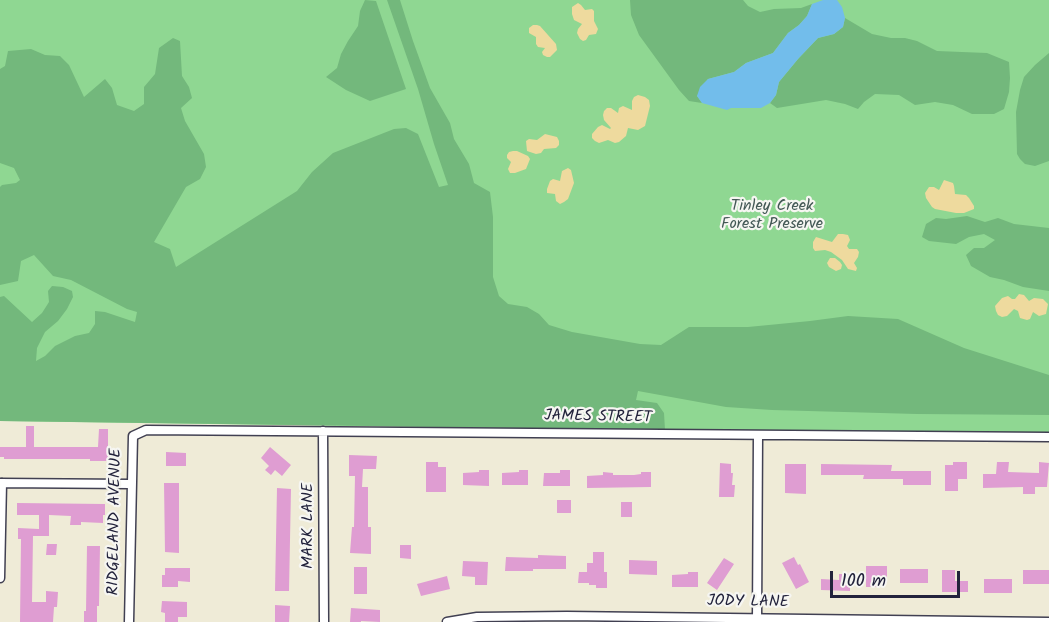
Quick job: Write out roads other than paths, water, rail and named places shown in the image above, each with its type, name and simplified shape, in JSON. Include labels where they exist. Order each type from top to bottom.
[{"type":"street","name":"JAMES STREET","points":[[146,430],[1049,437]]},
{"type":"street","name":"RIDGELAND AVENUE","points":[[129,622],[133,436],[146,430]]},
{"type":"street","name":"MARK LANE","points":[[323,431],[324,622]]},
{"type":"street","points":[[757,620],[758,435]]},
{"type":"street","points":[[0,578],[1,483],[131,484]]},
{"type":"street","name":"JODY LANE","points":[[447,622],[477,617],[1049,622]]},
{"type":"water","points":[[823,0],[837,0],[845,18],[843,27],[834,34],[818,38],[779,82],[776,95],[770,103],[761,108],[727,110],[702,103],[697,96],[700,87],[708,79],[734,72],[746,63],[773,53],[788,33],[807,16],[812,4]]},
{"type":"park label","name":"Tinley Creek Forest Preserve","points":[[772,216]]}]
